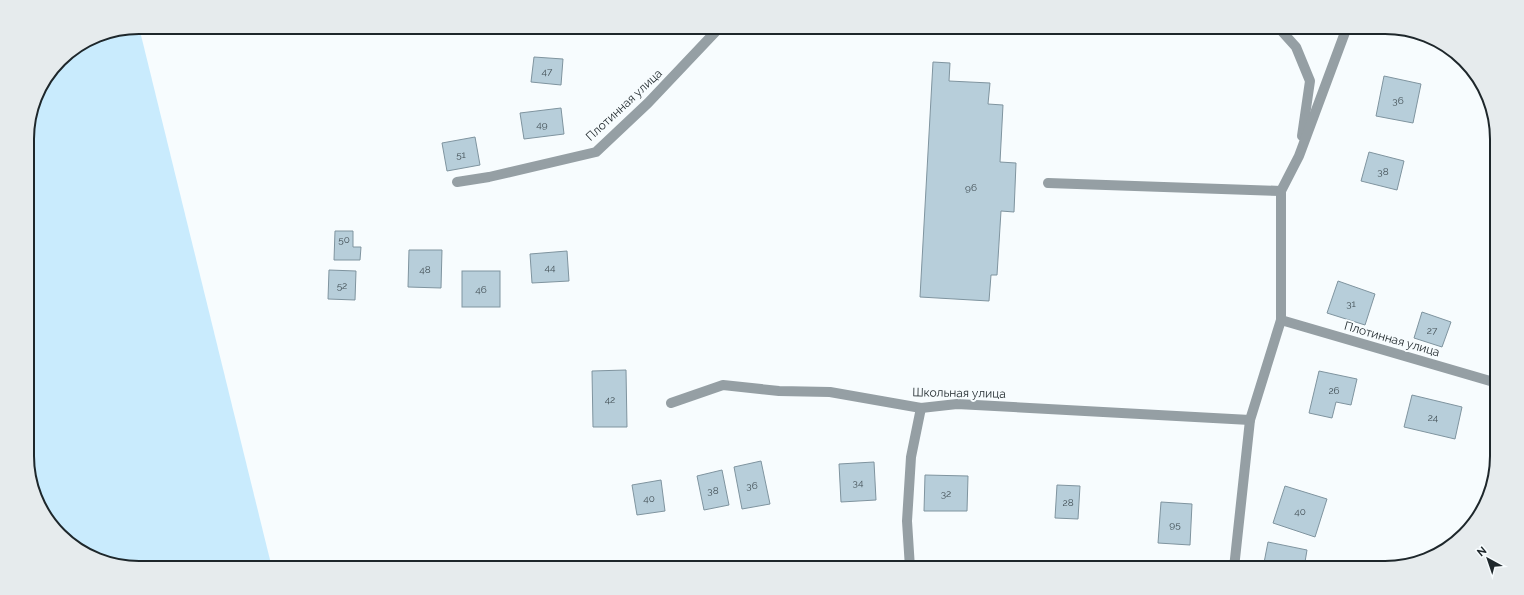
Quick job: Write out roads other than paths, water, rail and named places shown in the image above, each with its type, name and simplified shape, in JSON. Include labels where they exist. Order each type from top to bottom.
[{"type":"street","name":"Плотинная улица","points":[[456,182],[489,177],[596,152],[648,103],[713,34]]},
{"type":"street","points":[[1284,34],[1296,47],[1310,81],[1299,156]]},
{"type":"street","points":[[1235,561],[1250,420],[1280,320],[1281,190],[1299,156],[1344,34]]},
{"type":"street","points":[[1048,182],[1281,190]]},
{"type":"street","name":"Плотинная улица","points":[[1280,320],[1490,381]]},
{"type":"street","name":"Школьная улица","points":[[671,403],[723,385],[779,391],[830,392],[921,408],[957,404],[1250,420]]},
{"type":"street","points":[[909,561],[906,521],[911,457],[921,408]]}]
